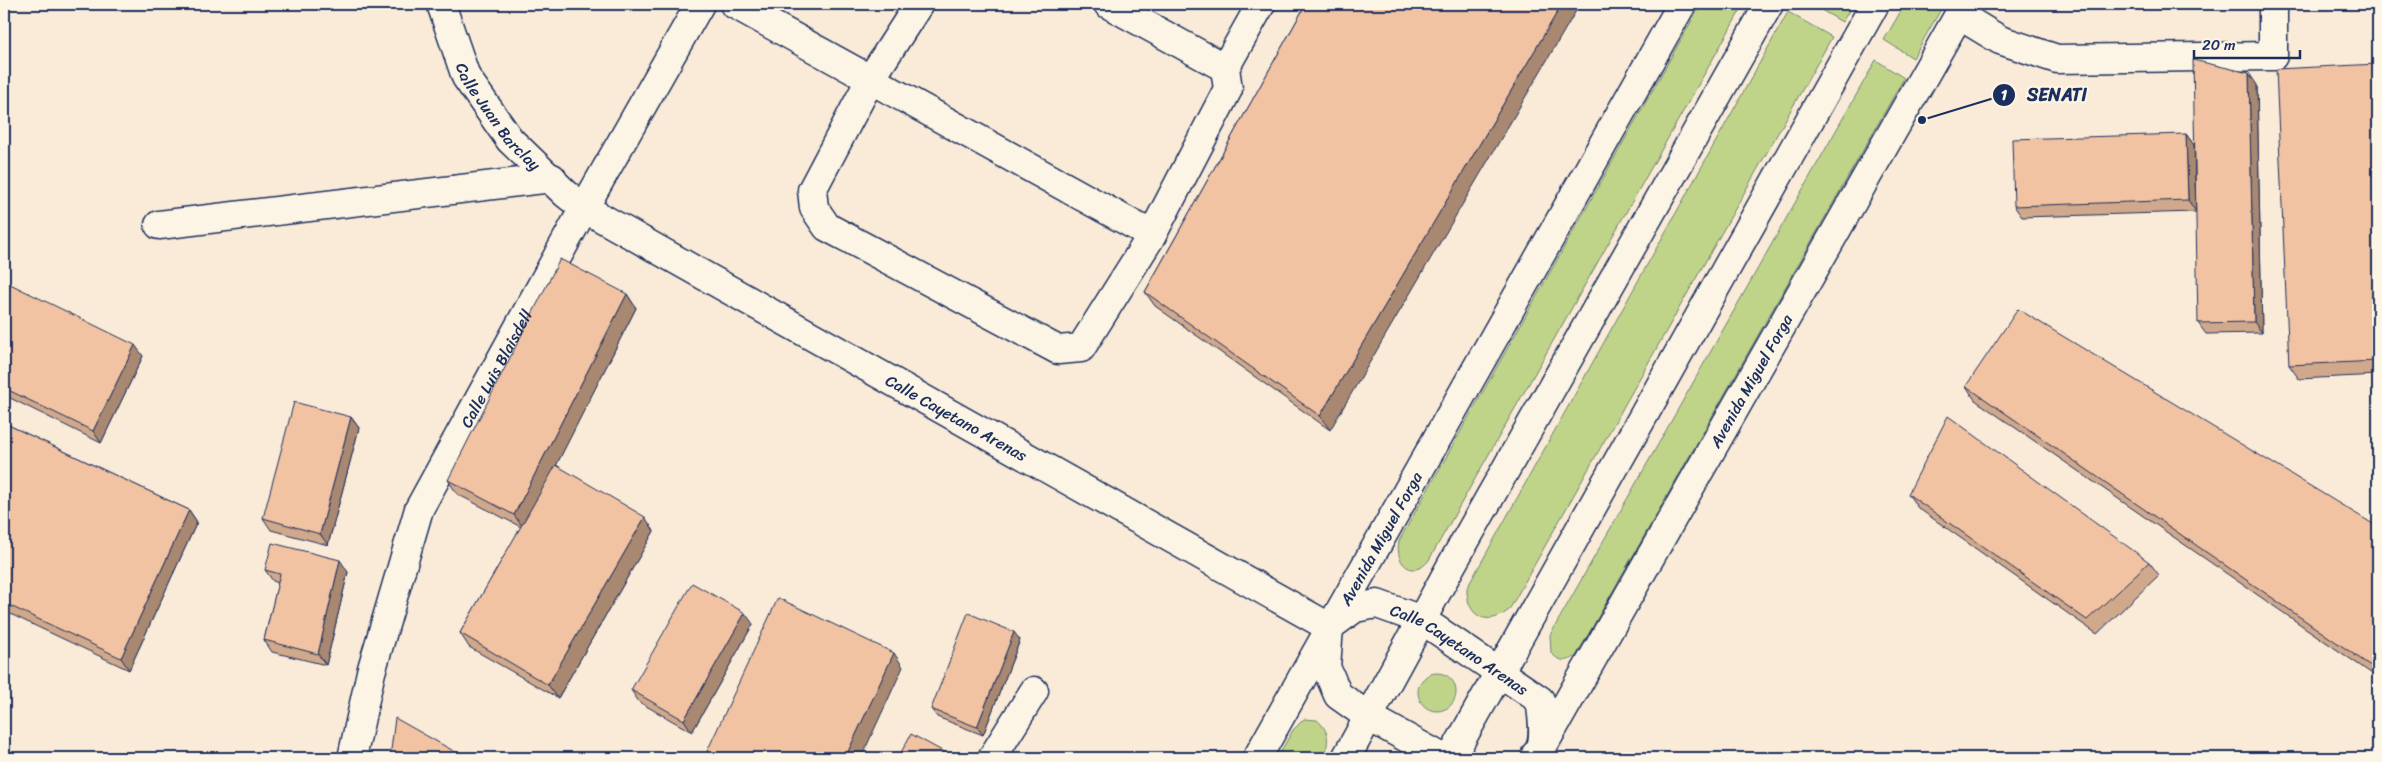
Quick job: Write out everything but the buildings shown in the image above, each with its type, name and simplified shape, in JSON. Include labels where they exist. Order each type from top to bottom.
[{"type":"main road","name":"Calle Juan Barclay","points":[[441,4],[466,78],[510,140],[552,178],[566,194],[584,208]]},
{"type":"main road","name":"Calle Luis Blaisdell","points":[[352,758],[372,672],[419,508],[584,208],[700,4]]},
{"type":"main road","points":[[734,4],[1152,235]]},
{"type":"main road","points":[[919,4],[870,80],[812,190],[814,208],[827,227],[1058,350],[1081,348],[1152,235],[1228,89],[1225,68],[1261,4]]},
{"type":"main road","points":[[1108,4],[1225,68]]},
{"type":"main road","name":"Avenida Miguel Forga","points":[[1257,758],[1329,627],[1682,4]]},
{"type":"main road","points":[[1346,758],[1769,4]]},
{"type":"main road","points":[[1451,758],[1875,4]]},
{"type":"main road","points":[[1962,9],[2000,40],[2057,59],[2273,56],[2273,4]]},
{"type":"main road","name":"Avenida Miguel Forga","points":[[1540,756],[1962,9]]},
{"type":"main road","points":[[159,225],[552,178]]},
{"type":"main road","name":"Calle Cayetano Arenas","points":[[584,208],[1329,627],[1355,608],[1377,604],[1422,620],[1540,700],[1544,723],[1540,756]]},
{"type":"main road","points":[[1329,627],[1326,667],[1338,695],[1369,717],[1443,758]]},
{"type":"main road","points":[[992,758],[1034,691]]},
{"type":"green space","points":[[1701,4],[1744,4],[1429,560],[1418,569],[1407,567],[1400,557],[1398,550],[1399,541]]},
{"type":"green space","points":[[1811,4],[1853,4],[1842,22]]},
{"type":"green space","points":[[1905,4],[1944,4],[1913,58],[1884,40]]},
{"type":"green space","points":[[1788,12],[1832,37],[1509,610],[1493,618],[1479,616],[1470,606],[1467,588]]},
{"type":"green space","points":[[1876,60],[1904,78],[1576,656],[1566,660],[1557,658],[1551,653],[1550,635]]},
{"type":"green space","points":[[1437,673],[1451,678],[1456,692],[1451,706],[1437,711],[1423,706],[1418,692],[1423,678]]},
{"type":"green space","points":[[1304,719],[1317,720],[1326,733],[1327,743],[1322,758],[1277,758],[1293,730]]},
{"type":"place","name":"SENATI","points":[[1922,120]]}]
